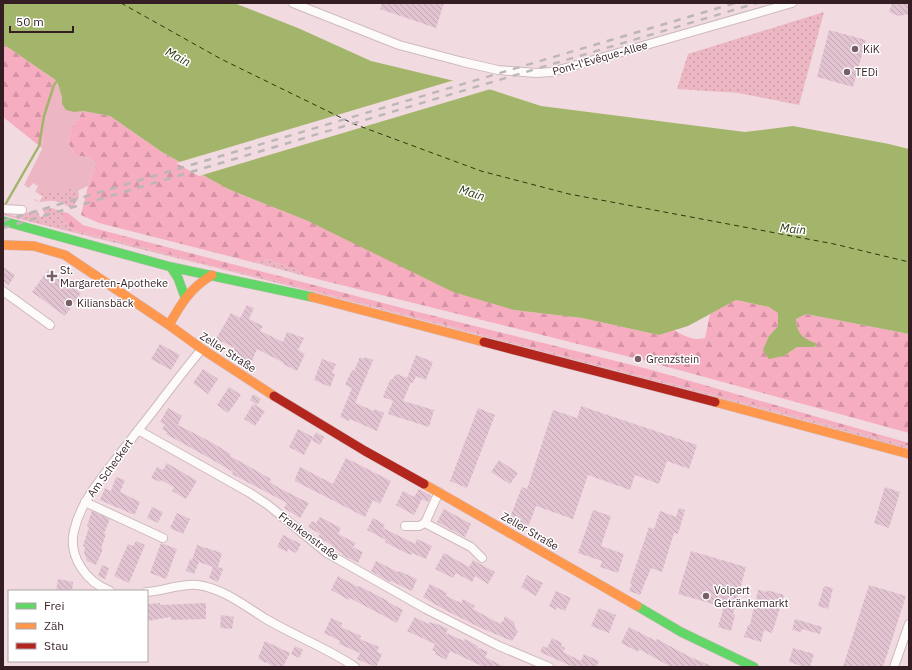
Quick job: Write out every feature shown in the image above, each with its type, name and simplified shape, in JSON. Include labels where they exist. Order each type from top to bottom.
[{"type":"main road","points":[[3,221],[171,267],[308,296],[750,410],[909,454]]},
{"type":"main road","name":"Zeller Straße","points":[[3,245],[31,245],[48,248],[65,256],[169,325],[202,350],[289,406],[681,632],[754,667]]},
{"type":"main road","points":[[171,267],[178,278],[185,297]]},
{"type":"main road","points":[[169,325],[185,297],[201,281],[212,275]]},
{"type":"street","name":"Pont-l'Evêque-Allee","points":[[293,3],[399,45],[498,70],[536,73],[552,72],[792,3]]},
{"type":"street","points":[[3,209],[22,210]]},
{"type":"street","points":[[3,290],[50,325]]},
{"type":"street","name":"Am Scheckert","points":[[107,590],[84,572],[75,558],[72,543],[74,532],[85,502],[138,430],[202,350]]},
{"type":"street","name":"Frankenstraße","points":[[138,430],[250,493],[268,505],[327,553],[426,609],[482,638],[549,667]]},
{"type":"street","points":[[405,526],[419,526],[424,523],[439,492]]},
{"type":"street","points":[[85,502],[162,538]]},
{"type":"street","points":[[424,523],[470,547],[482,558]]},
{"type":"street","points":[[148,592],[178,586],[198,585],[217,591],[238,600],[266,619],[341,657],[355,667]]},
{"type":"street","points":[[894,667],[909,624]]},
{"type":"shaded area","points":[[824,12],[799,105],[739,93],[677,89],[688,54]]},
{"type":"shaded area","points":[[57,81],[62,97],[83,111],[71,129],[68,143],[75,155],[90,158],[96,164],[88,186],[79,190],[67,187],[58,193],[47,191],[41,194],[35,192],[38,186],[33,183],[29,188],[24,185],[42,149],[44,116],[54,85]]},
{"type":"shaded area","points":[[75,184],[79,194],[72,209],[58,202],[39,202],[43,196],[38,194],[40,191],[67,187]]},
{"type":"shaded area","points":[[42,208],[52,208],[63,212],[63,220],[75,231],[216,267],[262,277],[877,437],[909,446],[909,449],[310,291],[3,215],[3,213],[15,216],[37,210],[40,217],[45,215]]},
{"type":"shaded area","points":[[268,259],[292,268],[305,276],[252,262],[264,261]]},
{"type":"green space","points":[[3,44],[57,81],[54,85],[44,116],[42,148],[3,117]]},
{"type":"green space","points":[[83,111],[110,116],[162,152],[228,189],[308,221],[514,310],[582,318],[659,335],[674,330],[689,337],[700,339],[705,338],[710,314],[736,300],[769,307],[778,312],[778,326],[769,336],[784,356],[797,347],[814,347],[817,344],[804,338],[799,333],[796,319],[806,314],[909,334],[909,433],[646,361],[305,276],[292,268],[268,259],[264,261],[252,262],[99,223],[81,215],[88,186],[96,164],[90,158],[75,155],[68,143],[71,129]]},
{"type":"green space","points":[[63,212],[68,213],[83,225],[101,230],[410,310],[648,369],[909,443],[909,446],[262,277],[216,267],[75,231],[63,220]]},
{"type":"water","name":"Main","points":[[3,3],[234,3],[298,28],[371,61],[492,90],[541,106],[745,132],[793,126],[909,149],[909,334],[806,314],[796,319],[798,329],[802,336],[818,344],[814,347],[797,347],[784,356],[769,359],[763,350],[769,336],[778,326],[778,313],[769,307],[736,300],[688,326],[659,335],[582,318],[514,310],[453,292],[308,221],[228,189],[162,152],[110,116],[83,111],[74,112],[66,110],[62,104],[62,97],[57,81],[3,44]]},
{"type":"pier","points":[[458,79],[494,88],[199,176],[176,163]]},
{"type":"building","points":[[382,3],[444,3],[436,28],[380,9]]},
{"type":"building","points":[[892,3],[909,3],[909,14],[899,16],[889,12]]},
{"type":"building","points":[[829,30],[866,40],[853,87],[817,77]]},
{"type":"building","points":[[3,267],[15,275],[9,285],[3,281]]},
{"type":"building","points":[[48,270],[81,293],[65,316],[32,292]]},
{"type":"building","points":[[247,305],[254,308],[249,319],[263,326],[260,331],[283,342],[287,332],[304,338],[298,350],[305,354],[297,371],[257,349],[251,363],[232,354],[235,348],[216,339],[231,313],[240,318]]},
{"type":"building","points":[[160,344],[180,355],[171,370],[151,359]]},
{"type":"building","points":[[416,355],[433,362],[426,380],[416,376],[413,383],[411,382],[403,401],[434,410],[429,427],[388,414],[393,401],[383,397],[390,380],[397,374],[407,378]]},
{"type":"building","points":[[360,357],[373,360],[355,403],[374,411],[375,409],[384,413],[377,431],[350,419],[349,421],[340,417],[352,388],[345,385],[352,370],[354,371]]},
{"type":"building","points":[[322,359],[336,364],[332,373],[335,374],[330,387],[314,380]]},
{"type":"building","points":[[203,369],[218,379],[208,394],[193,383]]},
{"type":"building","points":[[229,387],[241,395],[228,413],[217,405]]},
{"type":"building","points":[[253,394],[261,399],[257,405],[250,400]]},
{"type":"building","points":[[253,404],[265,411],[255,426],[244,419]]},
{"type":"building","points":[[581,406],[697,445],[689,469],[667,461],[659,484],[635,475],[630,490],[588,475],[573,519],[536,506],[528,527],[509,520],[522,487],[527,489],[553,410],[577,418]]},
{"type":"building","points":[[168,408],[182,416],[178,425],[231,454],[230,456],[271,479],[270,482],[279,488],[309,503],[300,518],[284,508],[287,503],[232,474],[233,472],[166,434],[167,432],[162,429],[165,425],[160,422]]},
{"type":"building","points":[[478,408],[495,415],[467,488],[450,481]]},
{"type":"building","points":[[298,429],[313,437],[304,455],[289,447]]},
{"type":"building","points":[[316,432],[324,437],[320,445],[312,440]]},
{"type":"building","points":[[346,458],[391,481],[380,504],[373,500],[365,517],[295,481],[300,467],[333,484]]},
{"type":"building","points":[[499,460],[518,473],[510,484],[491,472]]},
{"type":"building","points":[[167,463],[197,481],[186,499],[172,491],[174,487],[161,480],[160,482],[151,478],[157,467],[163,470]]},
{"type":"building","points":[[116,477],[125,480],[120,492],[140,502],[135,514],[100,500],[105,488],[111,491]]},
{"type":"building","points":[[885,487],[900,492],[889,528],[874,523]]},
{"type":"building","points":[[419,489],[431,496],[428,502],[422,499],[414,515],[396,505],[403,491],[414,497]]},
{"type":"building","points":[[152,507],[163,512],[158,523],[147,518]]},
{"type":"building","points":[[679,508],[685,510],[678,534],[674,533],[662,572],[651,568],[640,595],[629,591],[632,584],[630,583],[649,527],[654,529],[660,511],[676,517]]},
{"type":"building","points":[[444,509],[471,524],[465,537],[437,522]]},
{"type":"building","points":[[593,510],[611,516],[601,546],[624,554],[618,573],[600,567],[602,561],[578,553]]},
{"type":"building","points":[[92,511],[110,519],[104,533],[106,534],[101,548],[103,549],[96,565],[87,561],[84,552],[85,547],[83,546]]},
{"type":"building","points":[[177,513],[190,519],[183,534],[170,528]]},
{"type":"building","points":[[320,517],[341,528],[338,534],[356,543],[353,547],[363,552],[358,563],[342,555],[343,554],[331,546],[332,545],[318,537],[320,534],[308,527],[312,521],[316,523]]},
{"type":"building","points":[[373,518],[385,525],[383,528],[415,544],[417,539],[432,546],[426,559],[412,553],[411,555],[404,552],[367,530]]},
{"type":"building","points":[[283,535],[301,544],[296,553],[288,549],[287,552],[277,547]]},
{"type":"building","points":[[136,541],[145,545],[129,583],[114,576],[128,544],[133,546]]},
{"type":"building","points":[[161,543],[177,549],[166,579],[150,573]]},
{"type":"building","points":[[197,545],[222,553],[218,567],[223,569],[218,582],[209,578],[213,567],[199,562],[194,574],[186,571],[190,559],[192,560]]},
{"type":"building","points":[[691,551],[746,567],[733,614],[735,615],[731,631],[718,627],[724,607],[678,594]]},
{"type":"building","points":[[444,553],[469,567],[473,560],[495,572],[488,584],[475,576],[472,582],[456,573],[453,578],[435,569]]},
{"type":"building","points":[[376,561],[398,572],[399,571],[417,579],[412,591],[391,581],[390,582],[371,571]]},
{"type":"building","points":[[102,565],[109,568],[105,579],[98,576]]},
{"type":"building","points":[[527,575],[543,583],[536,596],[521,587]]},
{"type":"building","points":[[338,576],[403,610],[397,623],[350,598],[349,600],[331,590]]},
{"type":"building","points":[[58,579],[73,582],[72,590],[56,590]]},
{"type":"building","points":[[430,584],[447,593],[446,596],[461,603],[463,599],[475,606],[473,609],[500,624],[502,621],[503,622],[505,616],[514,622],[518,632],[512,641],[481,628],[445,610],[423,597]]},
{"type":"building","points":[[869,585],[906,596],[883,667],[843,667]]},
{"type":"building","points":[[824,586],[833,588],[828,609],[818,606]]},
{"type":"building","points":[[758,590],[767,592],[767,590],[784,595],[772,633],[764,630],[761,642],[744,637],[748,625],[750,625]]},
{"type":"building","points":[[556,591],[571,598],[565,611],[557,607],[556,610],[549,606]]},
{"type":"building","points":[[160,603],[160,605],[206,603],[206,619],[171,620],[171,617],[148,621],[148,604]]},
{"type":"building","points":[[599,608],[616,615],[609,633],[591,626]]},
{"type":"building","points":[[221,615],[234,617],[232,629],[220,628]]},
{"type":"building","points":[[415,617],[428,624],[429,622],[435,623],[448,629],[446,633],[464,641],[465,639],[478,646],[477,647],[488,652],[485,657],[505,667],[484,667],[450,651],[446,660],[435,654],[436,652],[432,650],[435,644],[407,631]]},
{"type":"building","points":[[331,618],[342,623],[341,627],[361,636],[360,639],[379,647],[377,652],[382,654],[376,667],[357,659],[360,653],[339,644],[340,641],[324,633]]},
{"type":"building","points":[[795,619],[822,627],[820,634],[802,629],[801,632],[792,630]]},
{"type":"building","points":[[629,627],[714,667],[671,667],[639,649],[638,652],[621,643]]},
{"type":"building","points":[[552,638],[562,643],[561,646],[565,648],[563,652],[581,661],[584,654],[599,661],[596,667],[573,667],[540,652],[543,646],[547,648]]},
{"type":"building","points":[[265,641],[290,653],[283,667],[274,667],[258,658]]},
{"type":"building","points":[[295,646],[303,650],[299,658],[291,654]]},
{"type":"building","points":[[793,648],[814,654],[810,667],[789,662]]},
{"type":"waterway","points":[[5,205],[39,146],[44,116],[54,85],[57,81]]},
{"type":"ferry route","points":[[121,3],[221,59],[354,124],[481,171],[569,194],[834,244],[909,262]]},
{"type":"railway","points":[[3,221],[735,3]]},
{"type":"railway","points":[[3,228],[757,3]]},
{"type":"traffic: fast","points":[[3,221],[171,267],[312,297]]},
{"type":"traffic: fast","points":[[171,267],[178,278],[185,297]]},
{"type":"traffic: fast","points":[[637,606],[681,632],[754,667]]},
{"type":"traffic: slow","points":[[3,245],[34,246],[65,255],[202,349],[274,396]]},
{"type":"traffic: slow","points":[[169,325],[182,303],[192,291],[212,275]]},
{"type":"traffic: slow","points":[[312,297],[484,342]]},
{"type":"traffic: slow","points":[[715,402],[909,454]]},
{"type":"traffic: slow","points":[[424,484],[637,606]]},
{"type":"traffic: jam","points":[[484,342],[715,402]]},
{"type":"traffic: jam","points":[[274,396],[365,451],[424,484]]},
{"type":"place","name":"KiK","points":[[855,49]]},
{"type":"place","name":"TEDi","points":[[847,72]]},
{"type":"place","name":"St. Margareten-Apotheke","points":[[52,276]]},
{"type":"place","name":"Kiliansbäck","points":[[69,303]]},
{"type":"place","name":"Grenzstein","points":[[638,359]]},
{"type":"place","name":"Volpert Getränkemarkt","points":[[706,596]]}]
